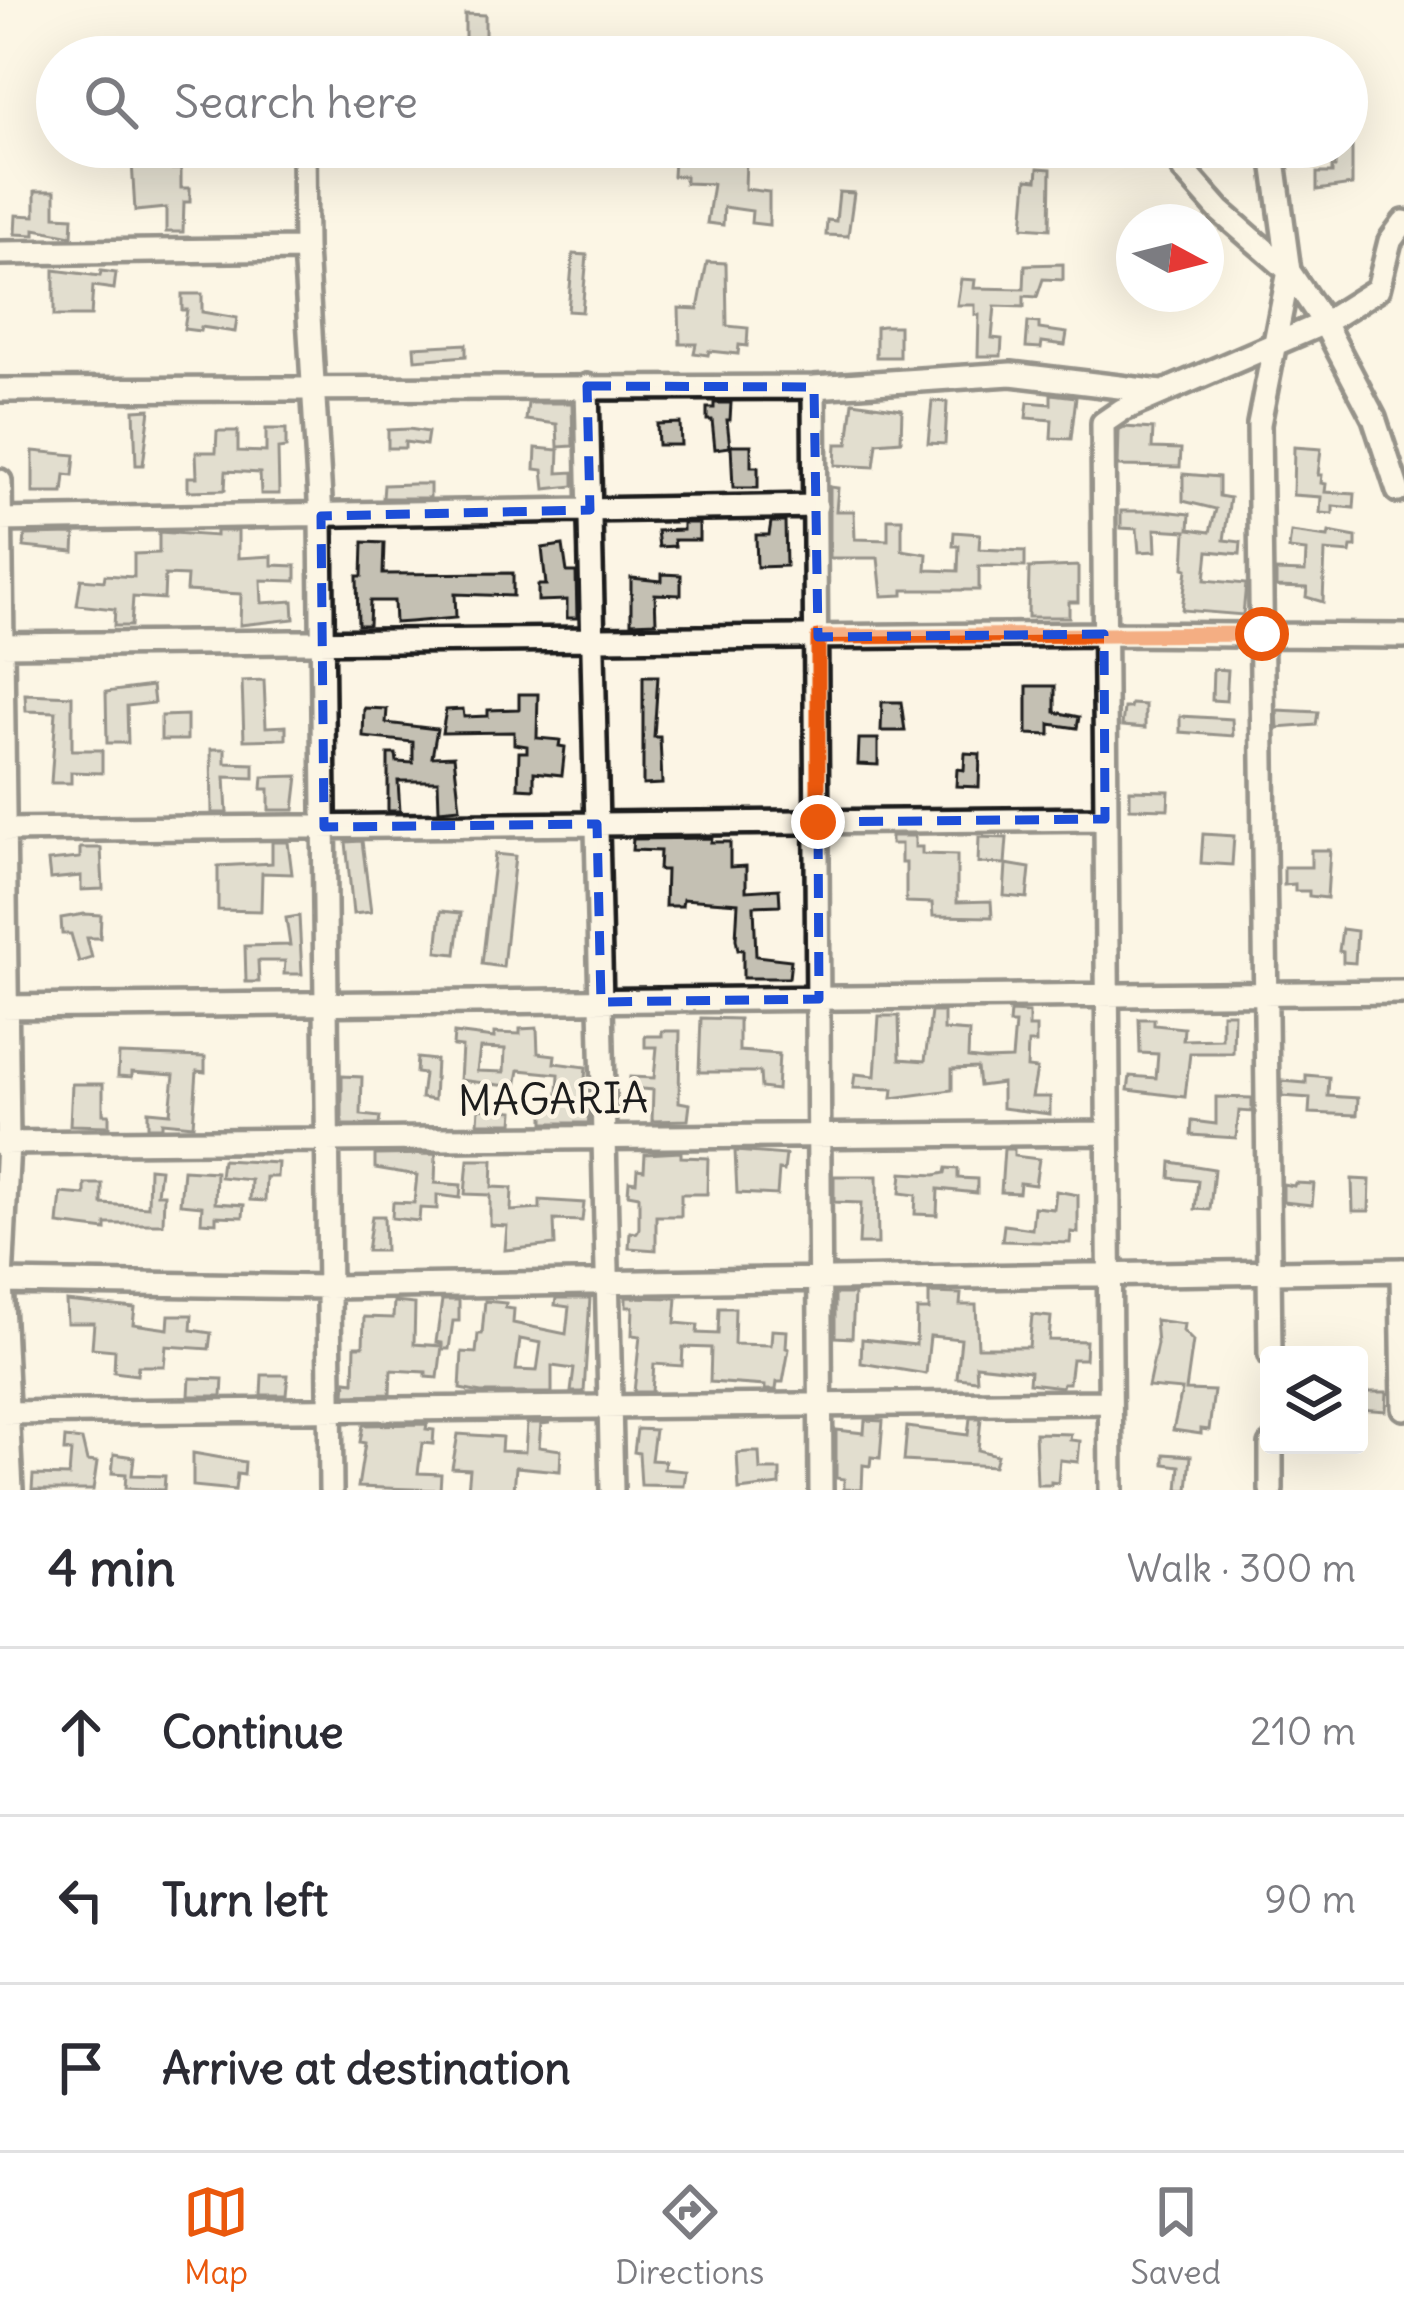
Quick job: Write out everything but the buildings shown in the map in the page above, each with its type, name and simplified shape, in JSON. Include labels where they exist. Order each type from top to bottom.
[{"type":"street","points":[[304,168],[321,516],[331,1490]]},
{"type":"street","points":[[1270,1346],[1259,424],[1289,271],[1275,168]]},
{"type":"street","points":[[1183,170],[1220,211],[1289,271],[1324,322],[1374,418],[1398,491]]},
{"type":"street","points":[[1111,1490],[1103,423],[1122,410],[1324,322],[1378,289],[1390,242],[1404,222]]},
{"type":"street","points":[[0,246],[305,249]]},
{"type":"street","points":[[0,390],[814,387],[1011,374],[1168,392]]},
{"type":"street","points":[[587,386],[612,1490]]},
{"type":"street","points":[[814,387],[821,1490]]},
{"type":"street","points":[[0,481],[4,1143],[0,1282],[11,1490]]},
{"type":"street","points":[[1,520],[816,506]]},
{"type":"street","points":[[2,645],[1104,634],[1404,636]]},
{"type":"street","points":[[2,830],[1105,819]]},
{"type":"street","points":[[3,1007],[1404,992]]},
{"type":"street","name":"MAGARIA","points":[[4,1143],[1108,1133]]},
{"type":"street","points":[[0,1282],[329,1287],[1403,1270],[1404,1408]]},
{"type":"street","points":[[5,1413],[1110,1402]]},
{"type":"street","points":[[1271,1454],[1271,1490]]},
{"type":"highlighted area","points":[[587,386],[814,387],[818,637],[1104,634],[1105,819],[818,822],[819,999],[601,1002],[597,824],[324,827],[321,516],[590,510]]},
{"type":"route","points":[[818,822],[818,637],[1262,634]]}]
